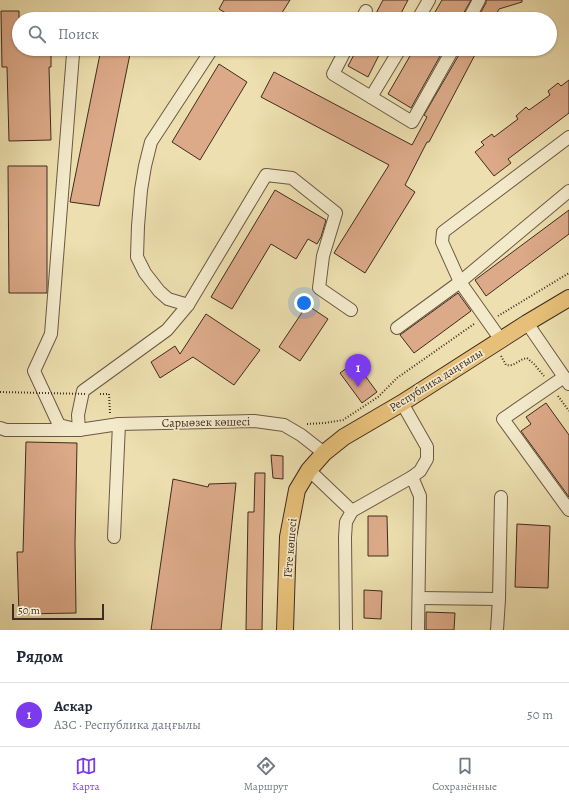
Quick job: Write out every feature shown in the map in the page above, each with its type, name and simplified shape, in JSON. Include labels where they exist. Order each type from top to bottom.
[{"type":"main road","name":"Республика даңғылы","points":[[309,470],[324,453],[344,437],[402,403],[569,298]]},
{"type":"main road","name":"Гёте көшесі","points":[[285,630],[288,538],[297,490],[309,470]]},
{"type":"street","points":[[422,12],[430,0]]},
{"type":"street","points":[[473,12],[479,0]]},
{"type":"street","points":[[73,56],[51,334],[34,370],[59,425],[79,430]]},
{"type":"street","points":[[188,305],[168,299],[159,291],[145,273],[137,257],[138,226],[141,190],[151,142],[207,56]]},
{"type":"street","points":[[342,56],[333,74],[412,122],[448,56]]},
{"type":"street","points":[[371,97],[396,56]]},
{"type":"street","points":[[501,340],[460,282],[442,242],[443,232],[569,137]]},
{"type":"street","points":[[79,430],[78,415],[83,391],[168,330],[188,305],[266,175],[292,178],[336,213],[323,256],[319,288],[351,310]]},
{"type":"street","points":[[397,328],[460,282],[569,191]]},
{"type":"street","points":[[528,323],[566,380],[504,419],[569,510]]},
{"type":"street","points":[[346,630],[346,522],[352,511],[420,471],[427,459],[427,447],[402,403]]},
{"type":"street","name":"Сарыөзек көшесі","points":[[79,430],[119,424],[254,421],[284,425],[301,435],[324,453]]},
{"type":"street","points":[[114,537],[119,424]]},
{"type":"street","points":[[0,428],[6,430],[79,430]]},
{"type":"street","points":[[309,470],[352,511]]},
{"type":"street","points":[[412,477],[420,496],[418,630]]},
{"type":"street","points":[[497,630],[501,497]]},
{"type":"street","points":[[418,598],[499,599]]},
{"type":"path","points":[[488,322],[569,273]]},
{"type":"path","points":[[0,392],[87,394]]},
{"type":"path","points":[[94,394],[109,394],[110,415]]},
{"type":"building","points":[[224,0],[290,0],[282,12],[224,12],[219,9]]},
{"type":"building","points":[[383,0],[408,0],[402,12],[377,12]]},
{"type":"building","points":[[442,0],[471,0],[464,12],[435,12]]},
{"type":"building","points":[[486,0],[522,0],[522,2],[499,9],[498,12],[481,12]]},
{"type":"building","points":[[1,11],[19,11],[12,12],[12,56],[51,56],[51,67],[49,67],[51,140],[9,141],[7,67],[2,67]]},
{"type":"building","points":[[100,56],[130,56],[99,206],[70,202]]},
{"type":"building","points":[[353,56],[378,56],[368,77],[348,66]]},
{"type":"building","points":[[410,56],[440,56],[411,108],[388,94]]},
{"type":"building","points":[[458,56],[474,56],[405,185],[415,192],[365,273],[334,253],[389,165],[261,97],[274,72],[412,145],[427,117],[424,115]]},
{"type":"building","points":[[219,64],[247,82],[200,160],[172,142]]},
{"type":"building","points":[[569,80],[569,113],[508,159],[511,163],[494,176],[475,152],[484,145],[481,142],[492,134],[494,137],[518,119],[516,116],[526,107],[529,110],[550,95],[548,91],[558,83],[561,86]]},
{"type":"building","points":[[8,166],[47,166],[47,293],[9,293]]},
{"type":"building","points":[[275,190],[326,220],[321,237],[317,244],[308,239],[296,259],[271,244],[232,309],[211,297]]},
{"type":"building","points":[[569,210],[569,234],[486,296],[475,280]]},
{"type":"building","points":[[458,293],[471,311],[414,353],[400,335]]},
{"type":"building","points":[[307,305],[328,319],[300,361],[279,347]]},
{"type":"building","points":[[206,314],[260,350],[234,385],[193,357],[160,378],[151,362],[175,346],[180,354]]},
{"type":"building","points":[[355,362],[377,392],[362,403],[340,373]]},
{"type":"building","points":[[546,403],[569,435],[569,497],[521,431],[531,424],[526,417]]},
{"type":"building","points":[[26,442],[77,443],[75,543],[76,613],[19,614],[17,552],[23,552]]},
{"type":"building","points":[[271,455],[283,456],[283,479],[273,478]]},
{"type":"building","points":[[255,473],[265,473],[262,630],[246,630],[248,512],[254,512]]},
{"type":"building","points":[[173,479],[208,487],[209,484],[236,483],[221,630],[151,630]]},
{"type":"building","points":[[368,516],[387,516],[388,556],[368,556]]},
{"type":"building","points":[[517,524],[550,526],[548,588],[515,587]]},
{"type":"building","points":[[364,590],[382,591],[381,619],[364,618]]},
{"type":"building","points":[[426,612],[455,613],[454,630],[426,630]]},
{"type":"place","name":"Аскар","points":[[358,387]]}]
